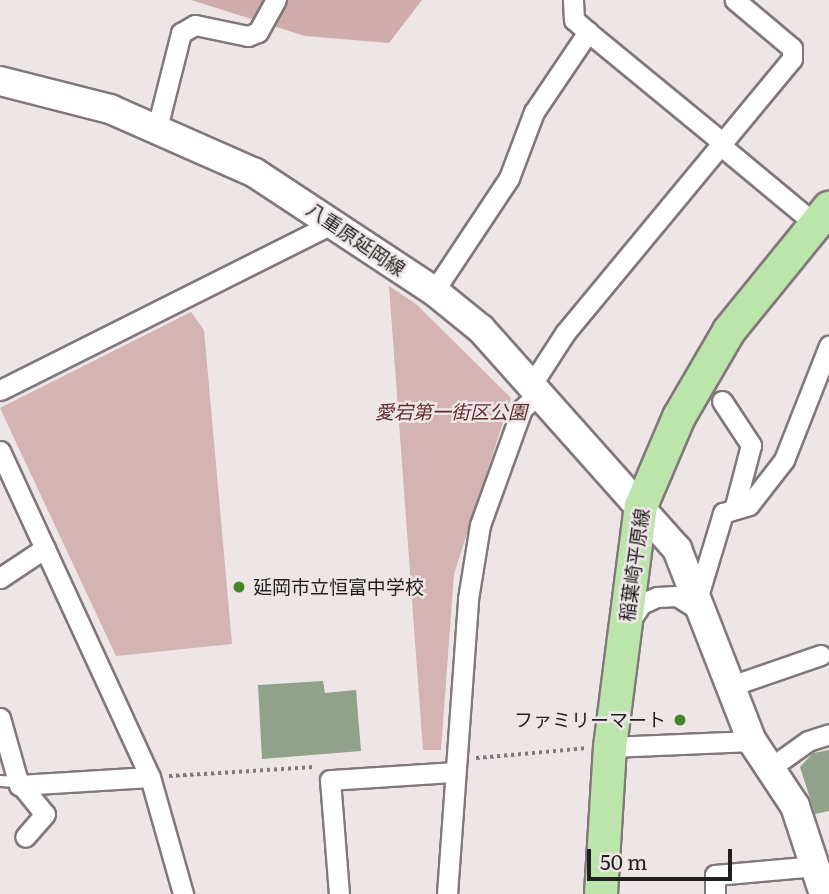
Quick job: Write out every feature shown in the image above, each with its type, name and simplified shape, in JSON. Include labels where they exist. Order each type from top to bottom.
[{"type":"main road","name":"八重原延岡線","points":[[0,81],[110,109],[255,173],[434,291],[481,329],[641,506],[677,550],[701,605],[728,687],[752,741],[773,766],[795,806],[824,894]]},
{"type":"main road","name":"稲葉崎平原線","points":[[601,894],[610,747],[641,506],[679,417],[729,331],[822,216]]},
{"type":"street","points":[[157,128],[181,33],[195,25],[248,36],[258,32],[276,0]]},
{"type":"street","points":[[573,0],[575,20],[588,32],[721,144],[822,216]]},
{"type":"street","points":[[447,894],[454,766],[468,599],[480,525],[522,409],[565,333],[792,59],[792,48],[735,0]]},
{"type":"street","points":[[434,291],[509,178],[534,112],[588,32]]},
{"type":"street","points":[[0,390],[334,223]]},
{"type":"street","points":[[623,639],[634,611],[657,597],[677,596],[701,605],[723,513],[736,506],[749,505],[784,460],[829,346]]},
{"type":"street","points":[[722,401],[751,445],[736,506]]},
{"type":"street","points":[[0,451],[150,777],[183,894]]},
{"type":"street","points":[[0,578],[46,548]]},
{"type":"street","points":[[728,687],[821,655]]},
{"type":"street","points":[[0,718],[13,783],[45,814],[25,837]]},
{"type":"street","points":[[773,766],[808,741],[829,734]]},
{"type":"street","points":[[610,747],[752,741]]},
{"type":"street","points":[[339,894],[330,780],[454,766]]},
{"type":"street","points":[[13,783],[150,777]]},
{"type":"street","points":[[715,894],[715,875],[816,866]]},
{"type":"path","points":[[454,766],[610,747]]},
{"type":"path","points":[[150,777],[330,767]]},
{"type":"green space","name":"愛宕第一街区公園","points":[[389,286],[416,304],[511,398],[454,574],[441,750],[423,750]]},
{"type":"green space","points":[[191,312],[204,330],[232,644],[116,656],[0,408]]},
{"type":"shaded area","points":[[191,0],[422,0],[389,43],[305,36]]},
{"type":"shaded area","points":[[323,681],[325,693],[356,690],[361,751],[262,759],[258,685]]},
{"type":"shaded area","points":[[829,750],[829,811],[815,814],[800,767],[813,753]]},
{"type":"place","name":"延岡市立恒富中学校","points":[[239,587]]},
{"type":"place","name":"ファミリーマート","points":[[680,720]]}]
